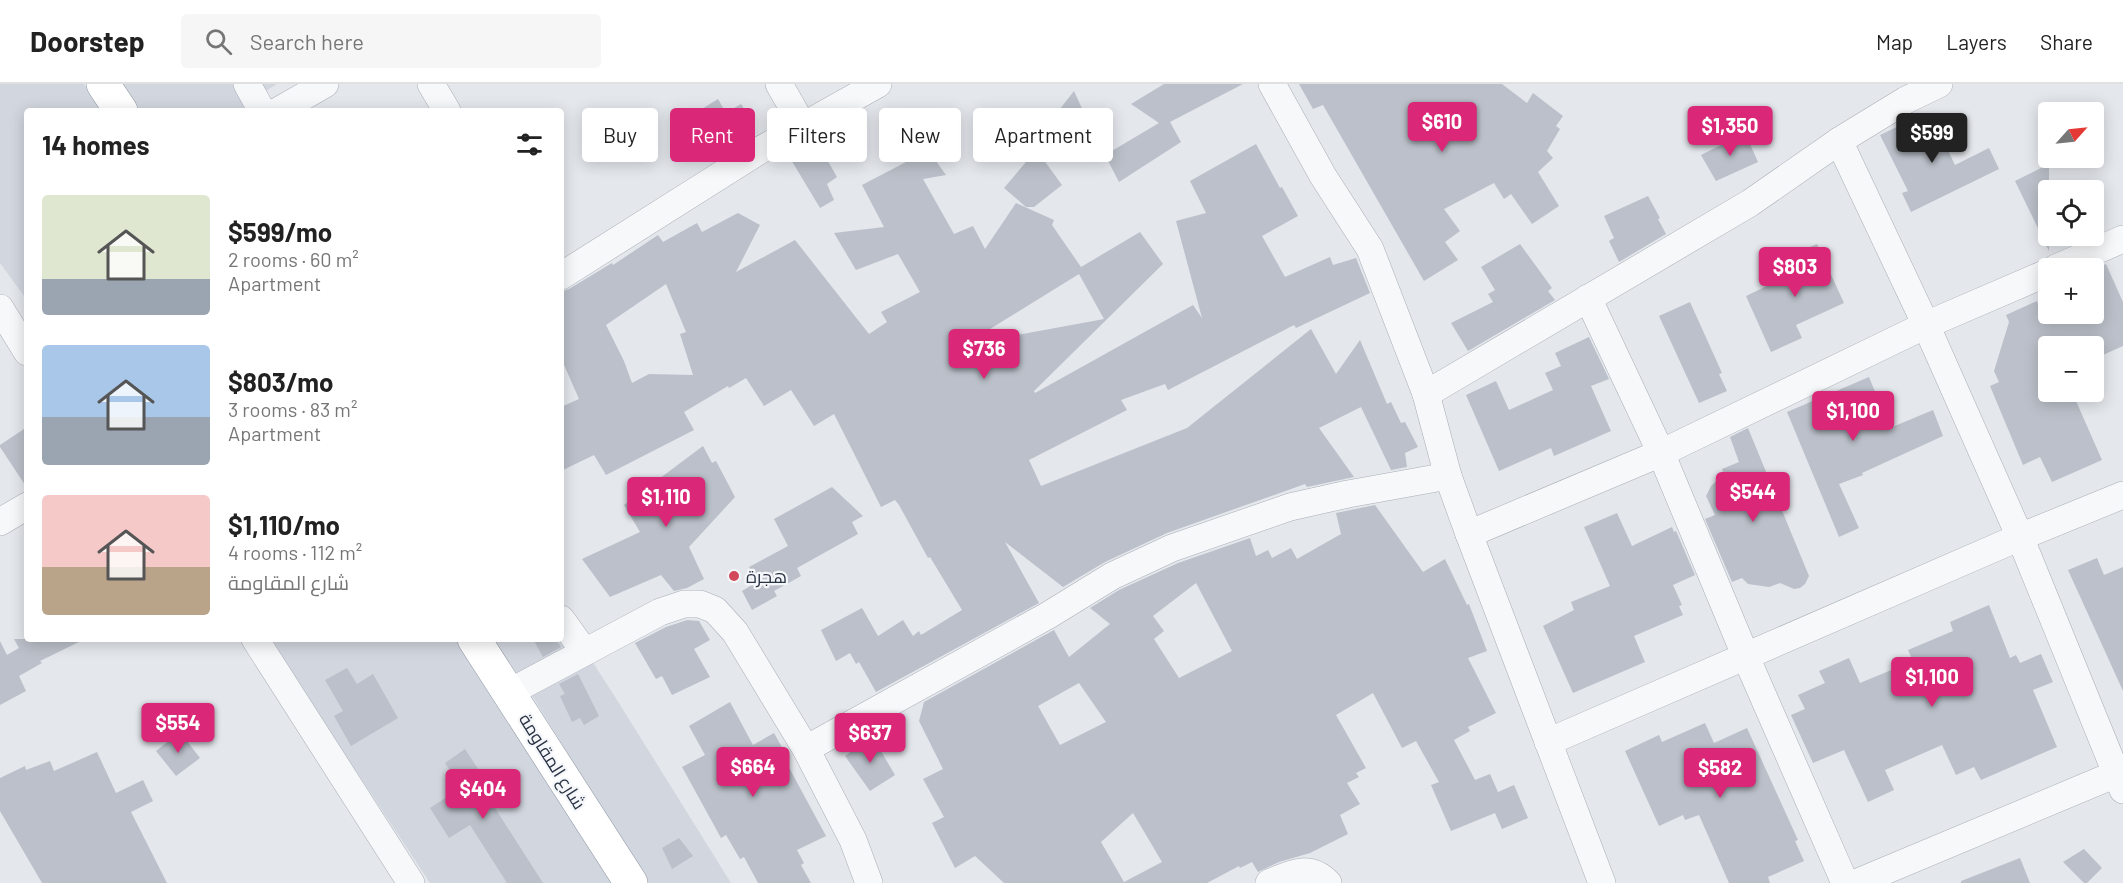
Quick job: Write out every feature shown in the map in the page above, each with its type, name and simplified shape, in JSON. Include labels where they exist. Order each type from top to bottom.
[{"type":"highway","points":[[103,84],[119,108]]},
{"type":"highway","name":"شارع المقاومة","points":[[476,642],[631,883]]},
{"type":"street","points":[[246,84],[260,108]]},
{"type":"street","points":[[283,108],[325,84]]},
{"type":"street","points":[[431,84],[445,108]]},
{"type":"street","points":[[779,84],[793,108]]},
{"type":"street","points":[[835,108],[878,84]]},
{"type":"street","points":[[1272,84],[1323,176],[1370,249],[1426,394],[1448,476],[1469,534],[1602,883]]},
{"type":"street","points":[[1426,394],[1750,203],[1839,141],[1906,100],[1939,84]]},
{"type":"street","points":[[1839,141],[1926,325],[2020,537],[2120,778],[1856,883]]},
{"type":"street","points":[[564,274],[767,147]]},
{"type":"street","points":[[2079,258],[2123,239]]},
{"type":"street","points":[[1469,534],[1662,453],[1926,325],[2038,277]]},
{"type":"street","points":[[1588,298],[1662,453],[1746,657],[1845,883]]},
{"type":"street","points":[[0,308],[24,347]]},
{"type":"street","points":[[806,749],[1047,616],[1112,576],[1172,548],[1290,507],[1448,476]]},
{"type":"street","points":[[1548,742],[2020,537],[2123,495]]},
{"type":"street","points":[[0,522],[24,508]]},
{"type":"street","points":[[510,692],[660,612],[684,604],[700,604],[715,610],[735,632],[806,749],[853,840],[869,883]]},
{"type":"street","points":[[564,623],[584,651]]},
{"type":"street","points":[[257,642],[411,883]]},
{"type":"street","points":[[1269,883],[1297,871],[1320,875],[1328,883]]},
{"type":"shaded area","points":[[0,84],[84,84],[100,108],[24,108],[24,296],[0,263]]},
{"type":"shaded area","points":[[117,84],[277,84],[243,105],[244,108],[134,108]]},
{"type":"shaded area","points":[[564,618],[731,883],[648,883],[534,699],[495,642],[564,642]]},
{"type":"shaded area","points":[[271,642],[460,642],[611,883],[430,883]]},
{"type":"building","points":[[1164,84],[1243,84],[1170,122],[1181,142],[1119,182],[1109,162],[1113,162],[1113,150],[1159,123],[1131,104]]},
{"type":"building","points":[[1299,84],[1502,84],[1527,103],[1533,93],[1563,116],[1556,126],[1560,129],[1547,151],[1553,158],[1538,172],[1559,206],[1532,224],[1511,194],[1504,199],[1494,183],[1444,209],[1460,231],[1445,242],[1458,260],[1424,281],[1323,105],[1313,109]]},
{"type":"building","points":[[1074,91],[1082,108],[1061,108]]},
{"type":"building","points":[[718,99],[723,108],[704,108]]},
{"type":"building","points":[[1932,117],[1955,165],[1989,148],[1999,169],[1911,212],[1902,193],[1908,191],[1880,135],[1903,124],[1906,130]]},
{"type":"building","points":[[1745,133],[1758,162],[1716,181],[1701,155]]},
{"type":"building","points":[[1256,144],[1298,216],[1262,236],[1285,277],[1330,257],[1333,265],[1356,258],[1370,293],[1296,328],[1294,325],[1168,390],[1165,384],[1121,400],[1127,410],[1029,460],[1041,486],[1187,428],[1311,329],[1336,374],[1360,340],[1387,404],[1391,402],[1401,423],[1405,422],[1418,447],[1405,453],[1407,467],[1391,470],[1361,407],[1319,428],[1354,477],[1307,487],[1305,484],[1167,533],[1105,562],[1063,587],[1005,542],[1039,603],[876,692],[859,662],[856,664],[850,653],[836,661],[821,630],[862,608],[878,636],[903,620],[913,636],[919,631],[921,635],[962,610],[930,557],[928,558],[899,505],[895,500],[881,507],[834,414],[814,426],[791,390],[764,406],[746,378],[684,412],[694,430],[606,475],[594,455],[564,470],[564,406],[579,399],[564,365],[564,291],[612,263],[613,265],[658,235],[663,242],[697,223],[702,232],[738,213],[760,225],[736,272],[795,240],[869,334],[887,322],[881,312],[920,292],[898,254],[856,270],[834,233],[884,227],[862,185],[906,162],[937,162],[946,175],[923,179],[954,234],[973,226],[985,249],[1016,203],[1054,220],[1052,225],[1081,267],[1140,232],[1163,264],[1034,391],[1035,393],[1193,305],[1202,318],[1176,221],[1206,213],[1190,181]],"holes":[[[1079,274],[1104,319],[964,345]],[[666,284],[686,332],[680,334],[693,375],[649,374],[632,383],[606,325]]]},
{"type":"building","points":[[792,162],[828,162],[837,177],[827,184],[834,200],[820,208]]},
{"type":"building","points":[[1026,162],[1045,162],[1062,185],[1034,207],[1026,207],[1004,188]]},
{"type":"building","points":[[2041,168],[2049,168],[2049,180],[2038,180],[2038,228],[2015,181]]},
{"type":"building","points":[[1648,196],[1666,234],[1619,262],[1609,241],[1614,238],[1604,216]]},
{"type":"building","points":[[1520,244],[1552,288],[1548,291],[1555,300],[1468,351],[1451,323],[1493,302],[1488,294],[1495,290],[1481,267]]},
{"type":"building","points":[[1817,244],[1844,303],[1796,325],[1802,338],[1771,352],[1746,296],[1794,273],[1787,257]]},
{"type":"building","points":[[2106,264],[2123,302],[2123,346],[2104,355],[2104,336],[2038,336],[2038,402],[2076,402],[2102,460],[2052,482],[2040,457],[2023,465],[1990,386],[1999,382],[1994,371],[2009,322],[2006,315],[2037,301],[2038,324],[2104,324],[2104,265]]},
{"type":"building","points":[[1690,302],[1722,373],[1719,374],[1727,391],[1699,403],[1659,316]]},
{"type":"building","points":[[1589,337],[1609,379],[1591,386],[1611,431],[1554,456],[1551,448],[1499,471],[1466,395],[1496,381],[1509,410],[1553,390],[1545,373],[1561,366],[1555,353]]},
{"type":"building","points":[[1869,377],[1890,428],[1933,410],[1943,436],[1862,473],[1863,475],[1839,484],[1859,528],[1839,537],[1787,412]]},
{"type":"building","points":[[1748,428],[1809,576],[1800,588],[1794,589],[1780,583],[1769,587],[1748,584],[1742,578],[1732,582],[1705,519],[1715,515],[1706,496],[1711,486],[1724,474],[1722,469],[1739,462],[1730,437]]},
{"type":"building","points":[[24,429],[24,483],[0,447]]},
{"type":"building","points":[[703,446],[712,463],[716,461],[735,497],[689,547],[704,579],[687,588],[674,591],[661,575],[610,597],[582,559],[640,532],[624,505]]},
{"type":"building","points":[[832,487],[863,516],[852,522],[858,534],[797,568],[801,576],[774,591],[777,596],[752,610],[742,591],[757,582],[749,567],[788,546],[774,519]]},
{"type":"building","points":[[1375,505],[1423,572],[1445,559],[1467,605],[1469,604],[1487,651],[1468,658],[1496,713],[1468,727],[1470,731],[1454,740],[1475,780],[1490,774],[1498,792],[1514,785],[1528,818],[1502,829],[1495,813],[1451,831],[1431,785],[1439,782],[1416,741],[1402,748],[1373,693],[1336,715],[1366,768],[1356,773],[1359,777],[1347,783],[1360,804],[1340,815],[1348,834],[1310,853],[1279,862],[1258,872],[1252,862],[1240,868],[1239,866],[1207,883],[1004,883],[975,856],[955,868],[932,823],[944,817],[923,779],[943,769],[919,721],[924,702],[1054,630],[1069,657],[1110,624],[1090,608],[1119,590],[1178,563],[1250,538],[1256,556],[1268,550],[1272,558],[1291,548],[1297,559],[1341,534],[1336,513]],"holes":[[[1196,583],[1232,651],[1179,678],[1154,639],[1164,631],[1153,616]],[[1079,683],[1106,722],[1060,745],[1038,706]],[[1133,813],[1162,862],[1124,882],[1101,842]]]},
{"type":"building","points":[[1617,513],[1632,546],[1672,527],[1674,532],[1676,531],[1695,575],[1673,585],[1682,605],[1679,606],[1683,615],[1634,636],[1645,662],[1573,693],[1543,626],[1574,610],[1571,602],[1610,586],[1584,527]]},
{"type":"building","points":[[2097,558],[2104,575],[2123,567],[2123,691],[2068,570]]},
{"type":"building","points":[[1989,605],[2010,658],[2016,655],[2020,663],[2041,654],[2053,682],[2033,690],[2057,747],[1981,780],[1974,767],[1956,775],[1942,745],[1885,770],[1894,790],[1868,802],[1844,750],[1813,763],[1791,715],[1805,709],[1798,695],[1825,683],[1819,671],[1849,658],[1860,683],[1913,661],[1908,650],[1953,631],[1950,622]]},
{"type":"building","points":[[687,620],[699,621],[710,640],[694,649],[710,677],[672,695],[662,676],[656,679],[635,643],[666,627]]},
{"type":"building","points":[[14,639],[24,639],[24,642],[79,642],[40,661],[42,663],[19,676],[26,691],[0,705],[0,641],[7,655],[19,648]]},
{"type":"building","points":[[535,642],[558,642],[561,647],[543,657]]},
{"type":"building","points":[[347,668],[357,684],[373,674],[398,718],[351,746],[334,716],[343,711],[325,680]]},
{"type":"building","points":[[578,674],[599,716],[584,725],[580,718],[572,722],[560,696],[565,694],[559,684]]},
{"type":"building","points":[[730,702],[753,745],[774,733],[789,760],[786,762],[826,836],[797,850],[804,863],[801,865],[811,883],[758,883],[744,857],[740,859],[726,835],[721,838],[682,767],[705,755],[689,726]]},
{"type":"building","points":[[1705,723],[1714,743],[1747,728],[1798,840],[1795,841],[1804,861],[1768,877],[1770,883],[1729,883],[1699,815],[1685,820],[1683,815],[1659,826],[1625,751],[1659,735],[1662,742]]},
{"type":"building","points":[[180,732],[200,758],[176,776],[156,751]]},
{"type":"building","points":[[872,736],[895,775],[870,791],[845,756]]},
{"type":"building","points":[[465,749],[501,804],[495,808],[543,883],[507,883],[470,825],[449,838],[430,808],[461,788],[445,763]]},
{"type":"building","points":[[97,752],[116,793],[143,780],[153,801],[131,812],[167,883],[42,883],[0,811],[0,778],[25,766],[26,770],[50,761],[54,771]]},
{"type":"building","points":[[679,838],[693,856],[672,869],[662,848]]},
{"type":"building","points":[[2084,849],[2102,868],[2087,883],[2084,883],[2063,862]]},
{"type":"building","points":[[2020,858],[2030,883],[1961,883],[1961,881]]},
{"type":"place","name":"هجرة","points":[[734,576]]}]
